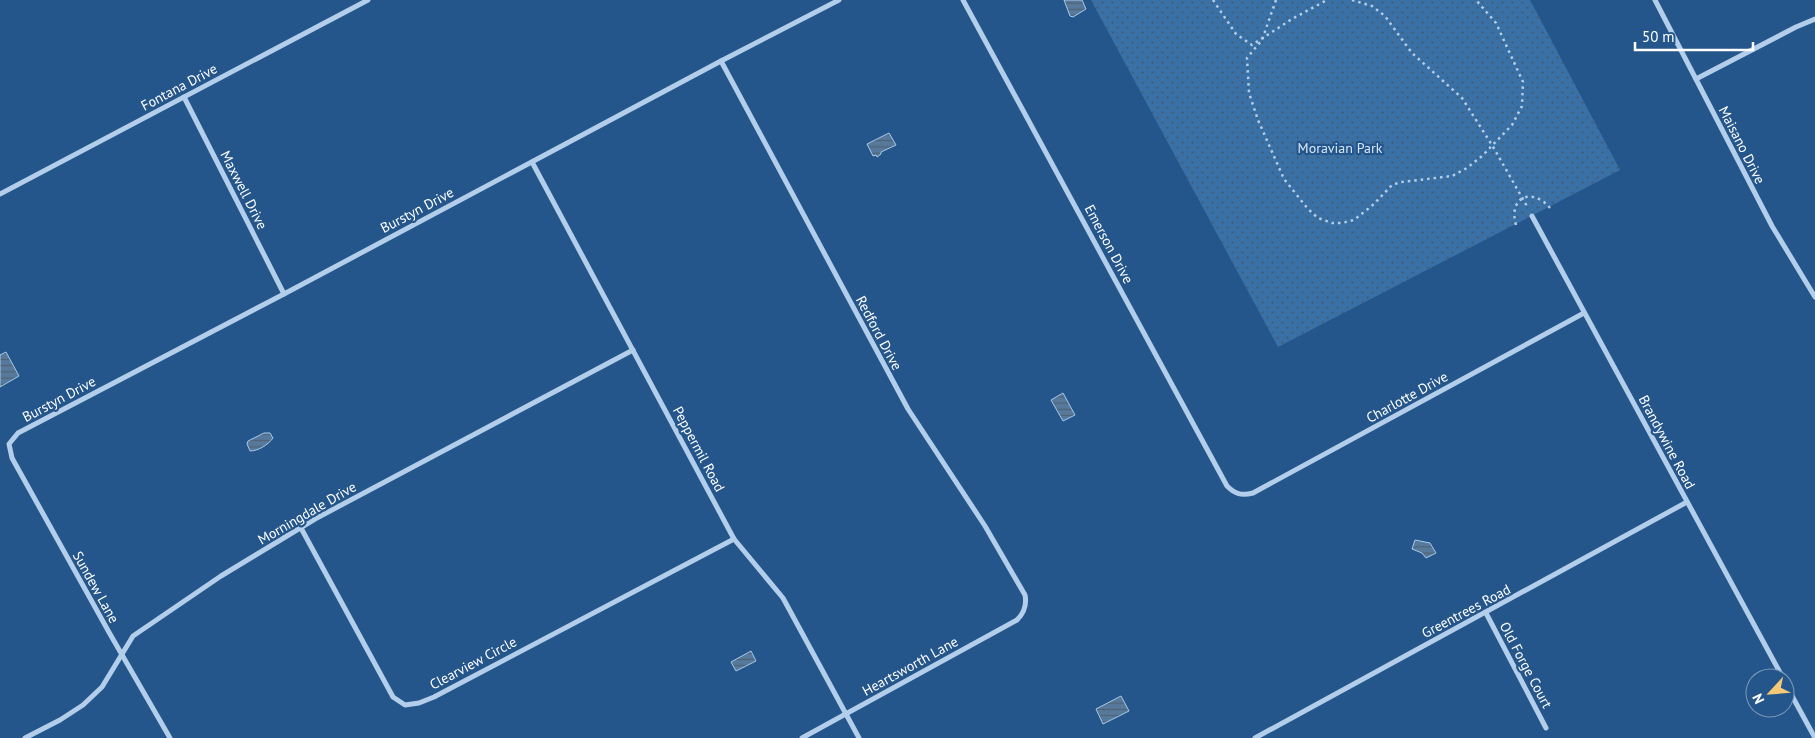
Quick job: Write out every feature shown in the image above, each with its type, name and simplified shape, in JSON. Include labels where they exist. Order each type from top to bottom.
[{"type":"street","name":"Fontana Drive","points":[[0,194],[368,0]]},
{"type":"street","name":"Burstyn Drive","points":[[9,444],[18,433],[284,294],[720,61],[839,0]]},
{"type":"street","name":"Emerson Drive","points":[[964,0],[1227,486],[1239,495]]},
{"type":"street","name":"Maisano Drive","points":[[1655,0],[1772,226],[1815,296]]},
{"type":"street","points":[[1696,79],[1815,19]]},
{"type":"street","name":"Redford Drive","points":[[720,61],[908,409],[985,526],[1025,595],[1025,608]]},
{"type":"street","name":"Maxwell Drive","points":[[184,97],[284,294]]},
{"type":"street","name":"Peppermil Road","points":[[532,162],[734,539],[783,598],[859,738]]},
{"type":"street","name":"Brandywine Road","points":[[1532,216],[1777,668]]},
{"type":"street","name":"Charlotte Drive","points":[[1239,495],[1253,493],[1584,313]]},
{"type":"street","name":"Morningdale Drive","points":[[25,738],[60,720],[83,705],[102,687],[133,636],[221,576],[301,528],[632,350]]},
{"type":"street","name":"Sundew Lane","points":[[9,444],[12,458],[170,738]]},
{"type":"street","name":"Greentrees Road","points":[[1255,738],[1687,502]]},
{"type":"street","name":"Clearview Circle","points":[[301,528],[393,697],[405,705],[419,703],[434,697],[734,539]]},
{"type":"street","name":"Heartsworth Lane","points":[[802,738],[1016,620],[1025,608]]},
{"type":"street","name":"Old Forge Court","points":[[1486,613],[1546,728]]},
{"type":"street","points":[[1795,701],[1815,738]]},
{"type":"path","points":[[1213,0],[1236,34],[1252,45],[1292,18],[1327,0]]},
{"type":"path","points":[[1276,0],[1262,40],[1247,58],[1248,93],[1284,179],[1308,209],[1318,218],[1332,223],[1354,220],[1392,185],[1452,176],[1482,156],[1512,125],[1522,106],[1522,82],[1496,23],[1476,0]]},
{"type":"path","points":[[1352,0],[1372,6],[1385,16],[1412,53],[1462,98],[1492,144],[1532,216]]},
{"type":"path","points":[[1516,225],[1514,210],[1522,199],[1530,196],[1538,197],[1550,208]]},
{"type":"green space","name":"Moravian Park","points":[[1091,0],[1530,0],[1620,170],[1278,347]]},
{"type":"shaded area","points":[[1064,0],[1082,0],[1086,9],[1073,17],[1070,16]]},
{"type":"shaded area","points":[[889,133],[896,145],[881,152],[877,157],[876,155],[873,156],[867,144]]},
{"type":"shaded area","points":[[6,352],[19,376],[0,387],[0,355]]},
{"type":"shaded area","points":[[1063,393],[1075,415],[1063,421],[1051,400]]},
{"type":"shaded area","points":[[264,433],[270,433],[273,438],[263,447],[250,451],[247,444],[248,441]]},
{"type":"shaded area","points":[[1415,540],[1430,543],[1436,553],[1426,558],[1422,553],[1412,549]]},
{"type":"shaded area","points":[[751,651],[756,661],[736,671],[731,662]]},
{"type":"shaded area","points":[[1121,696],[1129,711],[1103,724],[1096,709]]}]
